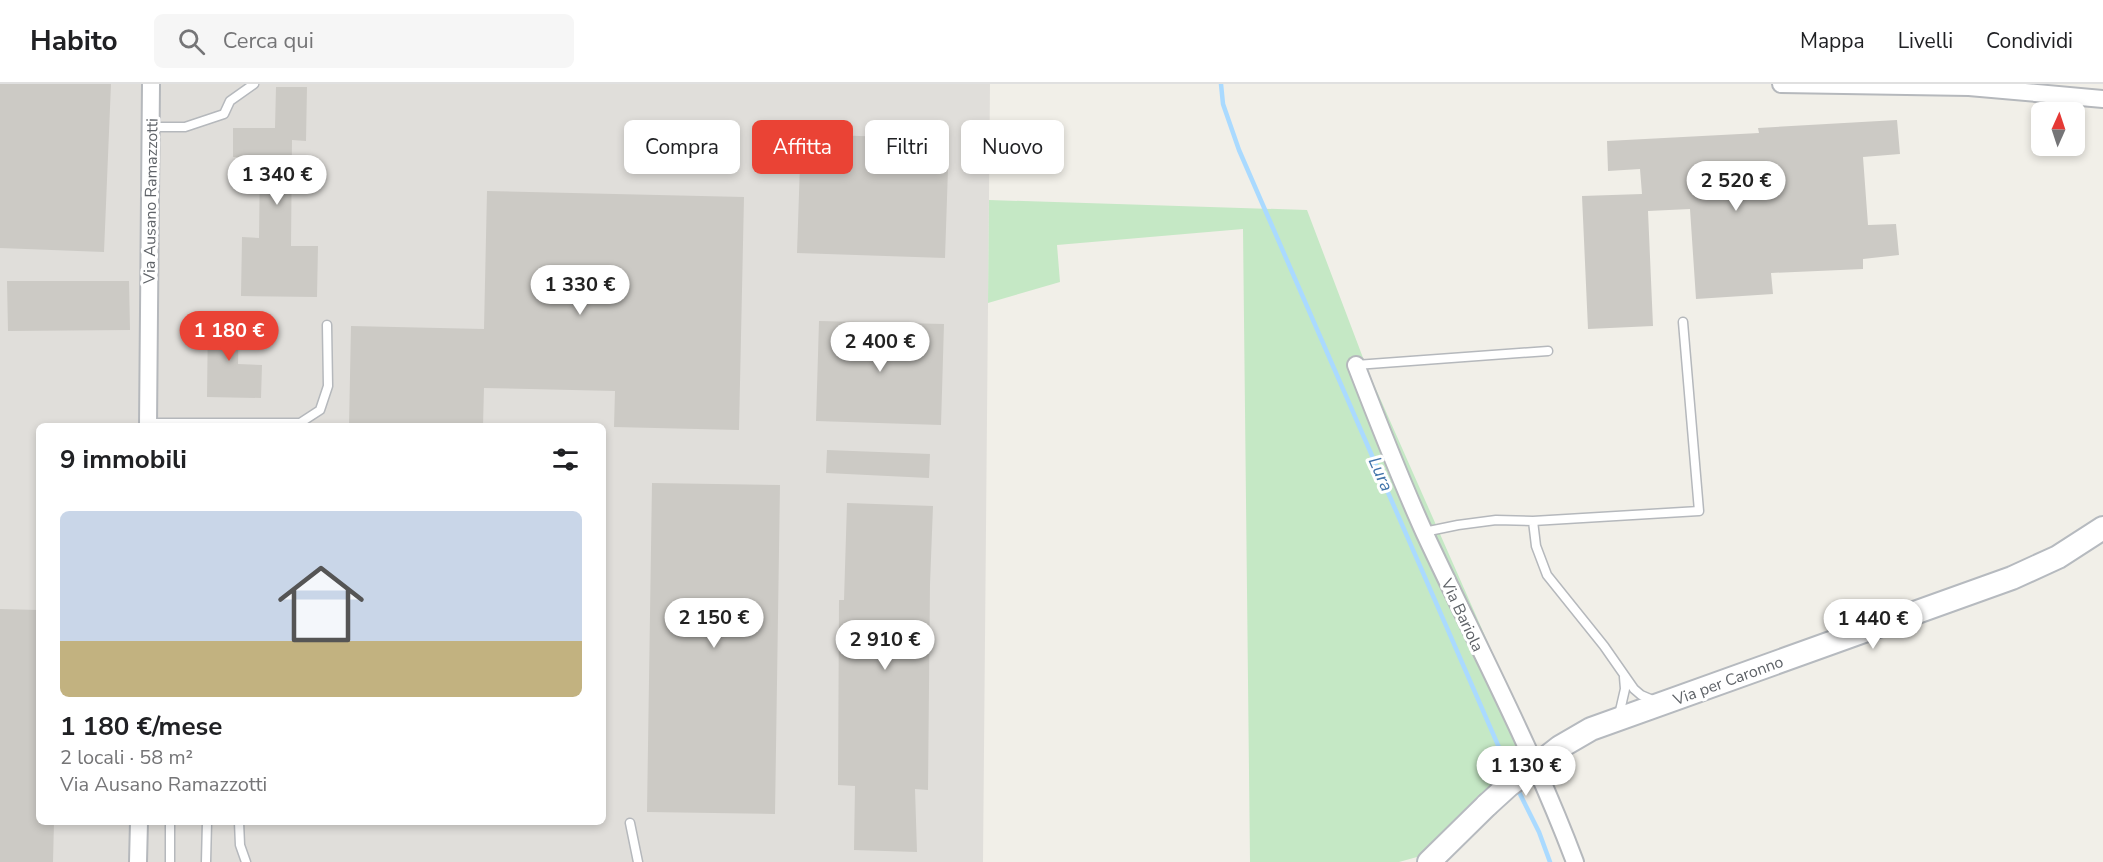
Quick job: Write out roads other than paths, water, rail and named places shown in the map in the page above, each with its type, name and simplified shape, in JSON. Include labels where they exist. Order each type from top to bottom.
[{"type":"main road","name":"Via per Caronno","points":[[1471,822],[1509,785],[1560,747],[1591,729],[2012,578],[2058,557],[2103,528]]},
{"type":"main road","points":[[1429,862],[1471,822]]},
{"type":"main road","points":[[1450,862],[1471,822]]},
{"type":"street","name":"Via Ausano Ramazzotti","points":[[148,423],[151,84]]},
{"type":"street","points":[[1781,84],[1969,87],[2103,99]]},
{"type":"street","name":"Via Bariola","points":[[1356,365],[1382,435],[1424,532],[1555,809],[1575,862]]},
{"type":"street","points":[[138,862],[139,825]]},
{"type":"lane","points":[[150,128],[185,127],[224,114],[230,101],[254,84]]},
{"type":"lane","points":[[1424,532],[1496,520],[1533,521],[1699,511],[1683,322]]},
{"type":"lane","points":[[303,423],[320,410],[328,386],[327,325]]},
{"type":"lane","points":[[1356,365],[1548,351]]},
{"type":"lane","points":[[1533,521],[1536,546],[1547,575],[1604,646],[1634,689],[1641,695],[1663,703]]},
{"type":"lane","points":[[1618,720],[1625,689],[1623,674]]},
{"type":"lane","points":[[630,823],[638,862]]},
{"type":"lane","points":[[170,825],[170,862]]},
{"type":"lane","points":[[206,862],[207,825]]},
{"type":"lane","points":[[239,825],[240,845],[246,862]]},
{"type":"waterway","name":"Lura","points":[[1221,84],[1223,104],[1239,150],[1511,775]]},
{"type":"waterway","name":"Lura","points":[[1517,788],[1539,832],[1550,862]]}]
